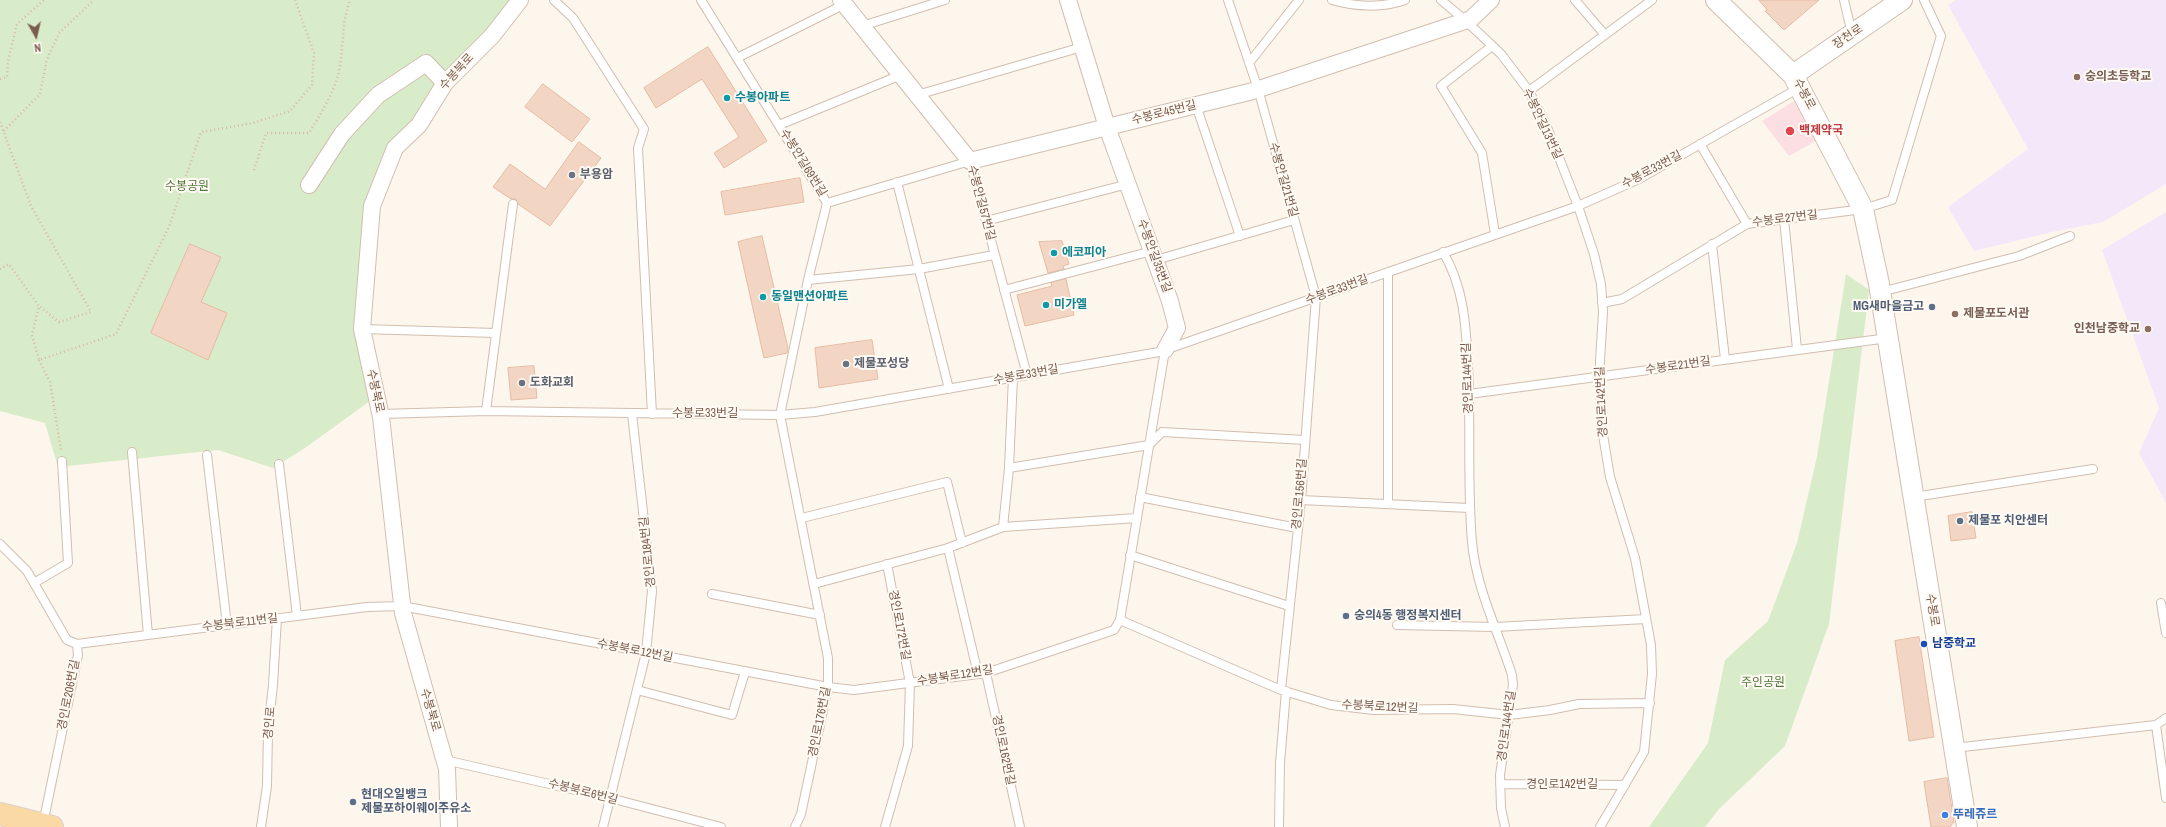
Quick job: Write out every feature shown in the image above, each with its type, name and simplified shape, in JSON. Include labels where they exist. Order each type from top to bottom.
[{"type":"main road","points":[[0,814],[48,826]]},
{"type":"street","name":"수봉북로","points":[[449,827],[447,769],[402,606],[380,414],[362,329],[372,206],[395,148],[419,125],[445,83],[492,36],[520,0]]},
{"type":"street","name":"수봉안길35번길","points":[[1068,0],[1107,127],[1170,301],[1177,328],[1165,350]]},
{"type":"street","name":"수봉로45번길","points":[[970,161],[1258,89],[1466,21],[1471,19],[1491,0]]},
{"type":"street","name":"수봉로","points":[[1716,0],[1797,81],[1863,209],[1888,338],[1967,827]]},
{"type":"street","name":"장천로","points":[[1797,81],[1852,34],[1902,0]]},
{"type":"street","name":"수봉안길57번길","points":[[843,2],[970,161]]},
{"type":"street","points":[[309,185],[342,134],[378,95],[426,63],[445,83]]},
{"type":"lane","points":[[554,0],[573,18],[644,129],[638,148],[652,414]]},
{"type":"lane","name":"수봉안길69번길","points":[[701,0],[827,203],[808,280],[780,415]]},
{"type":"lane","points":[[862,26],[945,0]]},
{"type":"lane","name":"수봉안길21번길","points":[[1228,0],[1258,89],[1316,297]]},
{"type":"lane","points":[[1249,63],[1300,0]]},
{"type":"lane","points":[[1332,0],[1343,3],[1374,6],[1395,4],[1405,0]]},
{"type":"lane","name":"수봉안길13번길","points":[[1441,0],[1492,46],[1529,91],[1547,127],[1578,206]]},
{"type":"lane","points":[[1575,0],[1605,34]]},
{"type":"lane","points":[[1529,91],[1652,0]]},
{"type":"lane","points":[[1844,0],[1852,34]]},
{"type":"lane","points":[[1863,209],[1892,200],[1942,36],[1924,0]]},
{"type":"lane","points":[[737,58],[843,2]]},
{"type":"lane","points":[[1492,46],[1441,86],[1482,153],[1495,234]]},
{"type":"lane","points":[[917,95],[1082,47]]},
{"type":"lane","points":[[779,125],[901,75]]},
{"type":"lane","name":"수봉로33번길","points":[[380,414],[486,411],[780,415],[815,412],[1165,350],[1578,206],[1639,179],[1700,144],[1797,81]]},
{"type":"lane","points":[[1196,105],[1240,236]]},
{"type":"lane","points":[[1700,144],[1747,224]]},
{"type":"lane","name":"수봉로45번길","points":[[827,203],[970,161]]},
{"type":"lane","name":"수봉안길57번길","points":[[970,161],[1027,375]]},
{"type":"lane","points":[[897,182],[949,389]]},
{"type":"lane","points":[[986,221],[1128,184]]},
{"type":"lane","points":[[486,411],[513,204]]},
{"type":"lane","name":"경인로142번길","points":[[1578,206],[1594,254],[1600,284],[1602,303],[1600,376],[1601,423],[1610,477],[1635,558],[1651,644],[1652,674],[1644,752],[1600,827]]},
{"type":"lane","name":"수봉로27번길","points":[[1602,303],[1622,299],[1747,224],[1863,209]]},
{"type":"lane","points":[[1784,219],[1797,349]]},
{"type":"lane","points":[[1004,290],[1240,236],[1294,220]]},
{"type":"lane","points":[[1880,292],[2019,256],[2070,236]]},
{"type":"lane","points":[[1712,244],[1725,359]]},
{"type":"lane","name":"경인로144번길","points":[[1443,252],[1457,281],[1466,326],[1469,394],[1469,508],[1475,567],[1512,675],[1513,685],[1500,775],[1501,808],[1505,827]]},
{"type":"lane","points":[[808,280],[919,269],[994,254]]},
{"type":"lane","name":"수봉로33번길","points":[[1388,272],[1388,504]]},
{"type":"lane","name":"경인로156번길","points":[[1279,827],[1283,691],[1298,528],[1316,297]]},
{"type":"lane","points":[[362,329],[496,333]]},
{"type":"lane","name":"수봉로21번길","points":[[1469,394],[1888,338]]},
{"type":"lane","name":"수봉안길35번길","points":[[1120,620],[1165,350]]},
{"type":"lane","points":[[1003,527],[1009,468],[1013,377]]},
{"type":"lane","name":"경인로184번길","points":[[603,827],[646,653],[652,591],[632,414]]},
{"type":"lane","name":"경인로176번길","points":[[780,415],[802,518],[828,658],[828,687],[801,814],[795,827]]},
{"type":"lane","points":[[1009,468],[1149,445],[1162,432],[1305,440]]},
{"type":"lane","points":[[132,452],[148,635]]},
{"type":"lane","points":[[207,455],[227,625]]},
{"type":"lane","points":[[34,583],[68,563],[62,461]]},
{"type":"lane","points":[[279,464],[297,616]]},
{"type":"lane","points":[[1913,497],[2093,469]]},
{"type":"lane","points":[[802,518],[947,482],[962,542]]},
{"type":"lane","points":[[1140,497],[1298,528]]},
{"type":"lane","points":[[1300,500],[1469,508]]},
{"type":"lane","points":[[814,584],[948,548],[1003,527],[1137,518]]},
{"type":"lane","name":"경인로206번길","points":[[0,544],[27,571],[67,640],[77,644],[78,655],[48,826]]},
{"type":"lane","name":"경인로162번길","points":[[948,548],[982,674],[1020,827]]},
{"type":"lane","points":[[1130,555],[1290,606]]},
{"type":"lane","name":"경인로172번길","points":[[885,827],[908,746],[910,683],[887,564]]},
{"type":"lane","points":[[712,594],[820,615]]},
{"type":"lane","points":[[2161,603],[2166,633]]},
{"type":"lane","name":"수봉북로12번길","points":[[402,606],[745,672],[828,687],[854,690],[982,674],[1105,634],[1114,630],[1120,620],[1283,691],[1331,705],[1374,710],[1453,709],[1509,715]]},
{"type":"lane","name":"수봉북로11번길","points":[[77,644],[367,607],[402,606]]},
{"type":"lane","name":"경인로","points":[[261,827],[267,786],[268,731],[273,685],[277,618]]},
{"type":"lane","points":[[1397,625],[1495,628],[1646,620]]},
{"type":"lane","points":[[637,690],[732,715],[745,672]]},
{"type":"lane","points":[[1509,715],[1550,710],[1579,704],[1650,703]]},
{"type":"lane","points":[[1954,748],[2156,725],[2166,718]]},
{"type":"lane","points":[[2156,725],[2163,751],[2166,798]]},
{"type":"lane","name":"수봉북로6번길","points":[[445,760],[610,798],[721,827]]},
{"type":"lane","name":"경인로142번길","points":[[1500,784],[1625,785]]},
{"type":"path","points":[[0,79],[7,77],[8,62],[17,24],[44,0]]},
{"type":"path","points":[[4,131],[40,94],[47,59],[59,32],[94,0]]},
{"type":"path","points":[[39,360],[116,334],[169,226],[201,132],[253,123],[290,111],[312,85],[314,53],[295,0]]},
{"type":"path","points":[[254,170],[266,133],[309,133],[324,110],[338,76],[341,44],[350,0]]},
{"type":"path","points":[[0,122],[31,206],[91,312],[59,322],[39,306],[9,264],[0,269]]},
{"type":"path","points":[[39,306],[32,335],[39,360],[50,382],[62,461]]},
{"type":"shaded area","name":"숭의초등학교","points":[[1956,0],[2166,0],[2166,184],[2103,222],[2052,232],[1974,251],[1948,207],[2028,149],[1948,5]]},
{"type":"shaded area","name":"백제약국","points":[[1794,101],[1816,141],[1789,156],[1762,121]]},
{"type":"shaded area","name":"인천남중학교","points":[[2166,212],[2166,503],[2139,453],[2159,408],[2102,250]]},
{"type":"green space","name":"수봉공원","points":[[0,0],[509,0],[395,148],[372,206],[362,329],[370,401],[305,448],[273,468],[218,450],[58,467],[45,423],[0,411]]},
{"type":"green space","name":"주인공원","points":[[1846,274],[1869,290],[1829,624],[1785,746],[1719,809],[1705,827],[1649,827],[1708,743],[1725,660],[1768,621],[1797,543],[1817,457]]},
{"type":"building","points":[[1759,0],[1819,0],[1784,30],[1765,11],[1767,10]]},
{"type":"building","name":"수봉아파트","points":[[708,47],[767,141],[724,168],[714,153],[739,137],[702,79],[656,108],[644,88]]},
{"type":"building","name":"부용암","points":[[543,84],[590,119],[572,142],[525,107]]},
{"type":"building","name":"부용암","points":[[579,142],[601,158],[550,226],[518,204],[516,199],[511,199],[493,187],[510,164],[545,189]]},
{"type":"building","points":[[800,178],[804,202],[725,215],[721,192]]},
{"type":"building","name":"동일맨션아파트","points":[[762,236],[788,348],[787,353],[764,358],[738,242]]},
{"type":"building","name":"에코피아","points":[[1062,241],[1069,264],[1063,266],[1064,269],[1048,273],[1039,242]]},
{"type":"building","points":[[190,244],[221,257],[201,302],[227,313],[208,360],[151,333]]},
{"type":"building","name":"미가엘","points":[[1066,279],[1074,315],[1025,326],[1017,295],[1052,286],[1051,283]]},
{"type":"building","name":"제물포성당","points":[[872,340],[878,379],[819,388],[815,348]]},
{"type":"building","name":"도화교회","points":[[534,366],[537,398],[511,400],[508,368]]},
{"type":"building","points":[[1972,512],[1976,538],[1951,541],[1948,516]]},
{"type":"building","points":[[1919,637],[1934,737],[1909,741],[1895,641]]},
{"type":"building","points":[[1947,778],[1954,822],[1950,827],[1931,827],[1924,782]]},
{"type":"place","name":"숭의초등학교","points":[[2077,77]]},
{"type":"place","name":"수봉아파트","points":[[727,98]]},
{"type":"place","name":"백제약국","points":[[1790,131]]},
{"type":"place","name":"부용암","points":[[572,175]]},
{"type":"place","name":"에코피아","points":[[1054,253]]},
{"type":"place","name":"동일맨션아파트","points":[[763,297]]},
{"type":"place","name":"미가엘","points":[[1046,305]]},
{"type":"place","name":"MG새마을금고","points":[[1932,307]]},
{"type":"place","name":"제물포도서관","points":[[1955,314]]},
{"type":"place","name":"인천남중학교","points":[[2148,329]]},
{"type":"place","name":"제물포성당","points":[[846,364]]},
{"type":"place","name":"도화교회","points":[[522,383]]},
{"type":"place","name":"제물포 치안센터","points":[[1960,521]]},
{"type":"place","name":"숭의4동 행정복지센터","points":[[1346,616]]},
{"type":"place","name":"남중학교","points":[[1924,644]]},
{"type":"place","name":"현대오일뱅크 제물포하이웨이주유소","points":[[353,802]]},
{"type":"place","name":"뚜레쥬르","points":[[1945,815]]}]
